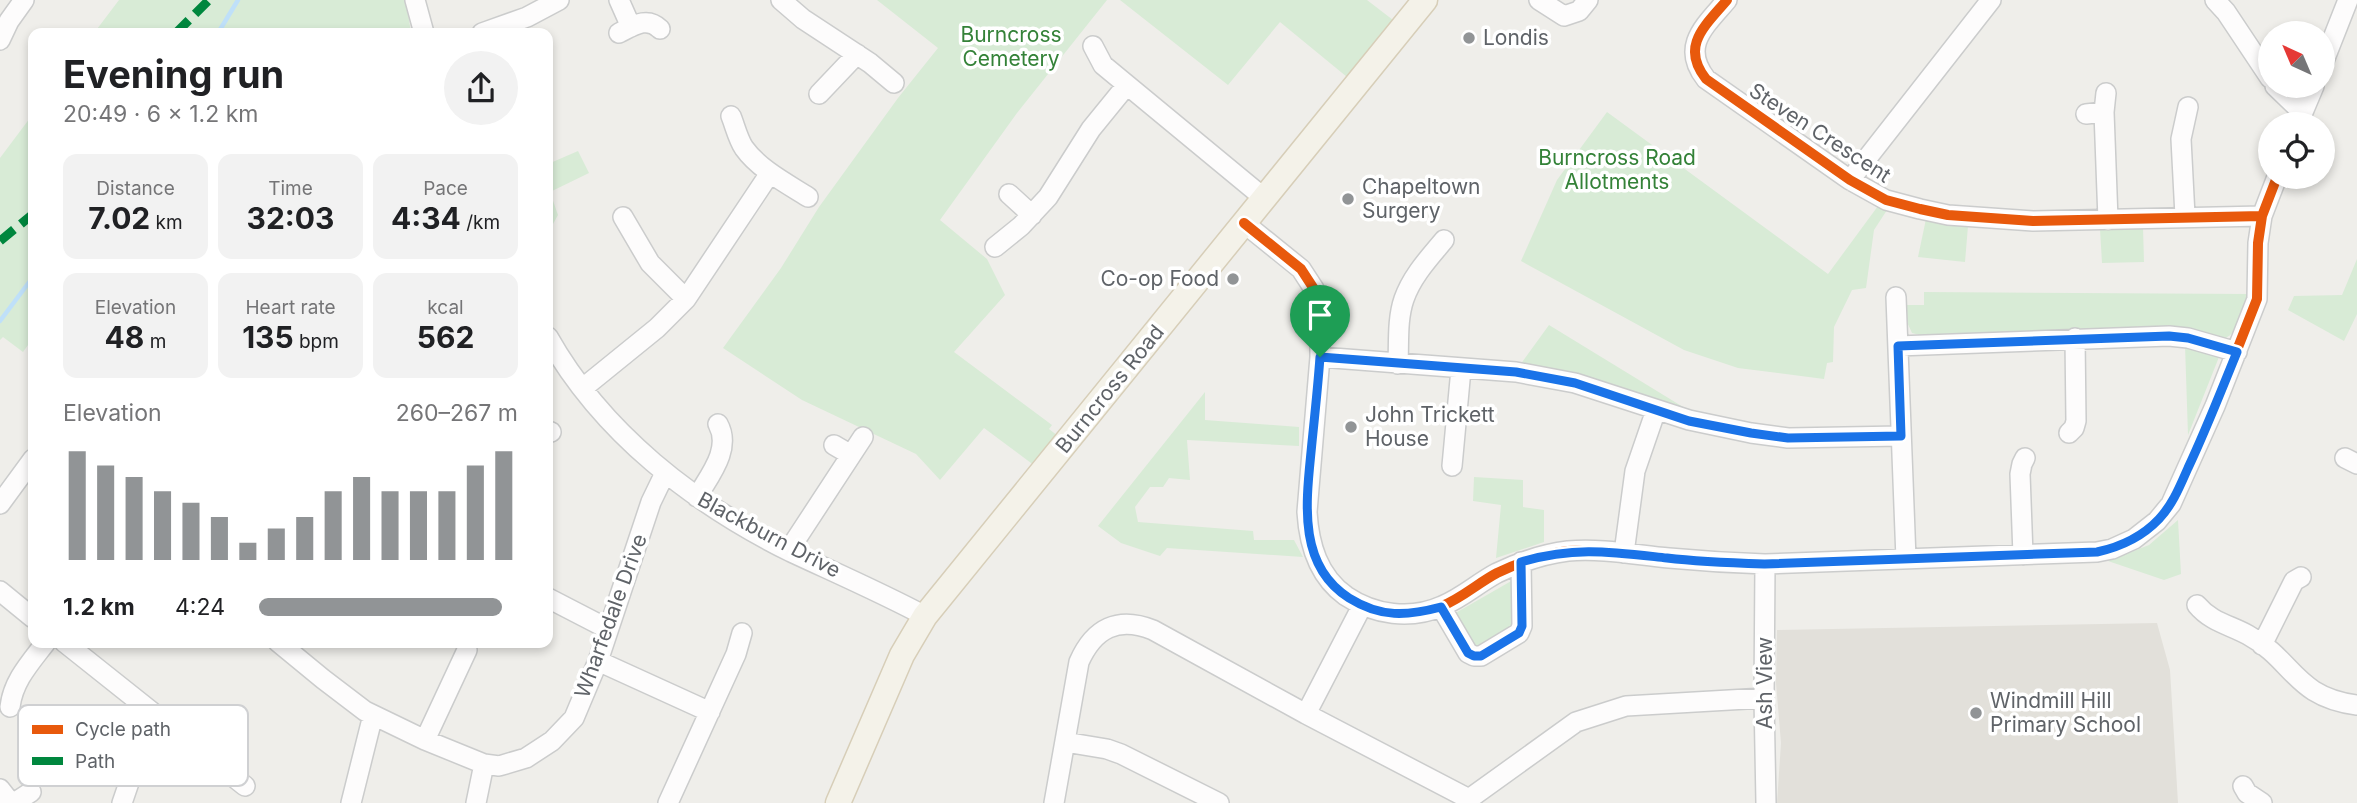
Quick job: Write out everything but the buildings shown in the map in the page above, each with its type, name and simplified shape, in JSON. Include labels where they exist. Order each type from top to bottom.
[{"type":"main road","name":"Burncross Road","points":[[838,803],[902,655],[925,616],[1425,0]]},
{"type":"street","points":[[0,40],[24,0]]},
{"type":"street","points":[[415,0],[423,28]]},
{"type":"street","points":[[496,28],[527,17],[559,0]]},
{"type":"street","points":[[619,0],[625,30],[650,22],[660,29]]},
{"type":"street","points":[[781,0],[803,19],[857,54],[894,83]]},
{"type":"street","points":[[1539,0],[1564,16],[1579,11],[1588,0]]},
{"type":"street","name":"Steven Crescent","points":[[1727,0],[1700,33],[1694,55],[1697,68],[1706,79],[1850,180],[1886,200],[1948,215],[2033,222],[2262,216]]},
{"type":"street","points":[[1850,180],[1991,0]]},
{"type":"street","points":[[2215,0],[2258,60]]},
{"type":"street","points":[[2335,32],[2348,0]]},
{"type":"street","points":[[1093,46],[1102,65],[1264,198]]},
{"type":"street","points":[[819,94],[857,54]]},
{"type":"street","points":[[995,247],[1032,215],[1054,187],[1091,129],[1126,86]]},
{"type":"street","points":[[2284,98],[2295,112]]},
{"type":"street","points":[[2099,106],[2108,220]]},
{"type":"street","points":[[2185,216],[2181,139],[2188,107]]},
{"type":"street","points":[[740,124],[743,146],[770,173],[808,197]]},
{"type":"street","points":[[583,388],[657,328],[686,299],[770,173]]},
{"type":"street","points":[[1244,223],[1289,258],[1308,278],[1319,304],[1320,357],[1307,493],[1308,529],[1319,566],[1328,580],[1362,606],[1405,615],[1441,607],[1521,562],[1570,551],[1765,564],[2097,552],[2112,549],[2134,539],[2157,521],[2171,504],[2237,352],[2257,299],[2258,243],[2262,216],[2272,189]]},
{"type":"street","points":[[1009,194],[1032,215]]},
{"type":"street","points":[[633,226],[650,263],[686,299]]},
{"type":"street","points":[[1398,364],[1404,300],[1413,280],[1444,240]]},
{"type":"street","points":[[1896,297],[1906,559]]},
{"type":"street","points":[[1898,346],[2075,338],[2188,338],[2237,352]]},
{"type":"street","points":[[2069,433],[2076,421],[2075,338]]},
{"type":"street","name":"Blackburn Drive","points":[[553,344],[583,388],[611,421],[666,473],[697,497],[789,550],[925,616]]},
{"type":"street","points":[[1320,357],[1516,372],[1575,383],[1720,428],[1788,438],[1901,436]]},
{"type":"street","points":[[1452,466],[1461,369]]},
{"type":"street","points":[[1624,553],[1635,471],[1656,410]]},
{"type":"street","points":[[697,497],[722,450],[723,432],[718,424]]},
{"type":"street","points":[[789,550],[843,450],[863,437]]},
{"type":"street","points":[[2023,555],[2020,474],[2025,458]]},
{"type":"street","points":[[0,504],[28,466]]},
{"type":"street","name":"Wharfedale Drive","points":[[285,648],[323,680],[373,715],[425,740],[484,764],[499,766],[526,758],[552,741],[574,718],[598,661],[651,502],[666,473]]},
{"type":"street","points":[[1441,607],[1468,653],[1481,656],[1519,633],[1522,626],[1521,562]]},
{"type":"street","name":"Ash View","points":[[1765,564],[1766,803]]},
{"type":"street","points":[[2262,645],[2294,581],[2301,577]]},
{"type":"street","points":[[0,591],[28,614]]},
{"type":"street","points":[[553,601],[608,629]]},
{"type":"street","points":[[2197,605],[2210,618],[2248,635],[2262,645],[2306,688],[2321,696],[2357,705]]},
{"type":"street","points":[[1306,714],[1362,606]]},
{"type":"street","points":[[1054,803],[1079,662],[1084,650],[1096,636],[1112,626],[1124,623],[1153,630],[1469,801],[1576,722],[1626,706],[1764,698]]},
{"type":"street","points":[[668,803],[736,654],[742,633]]},
{"type":"street","points":[[7,697],[42,648]]},
{"type":"street","points":[[72,648],[143,705]]},
{"type":"street","points":[[425,740],[448,670],[467,650]]},
{"type":"street","points":[[598,661],[710,712]]},
{"type":"street","points":[[351,803],[373,715]]},
{"type":"street","points":[[1065,742],[1121,754],[1218,803]]},
{"type":"street","points":[[476,803],[484,764]]},
{"type":"street","points":[[122,803],[128,786]]},
{"type":"street","points":[[2243,786],[2247,793],[2262,803]]},
{"type":"street","points":[[0,789],[13,803],[31,792]]},
{"type":"shaded area","name":"Windmill Hill Primary School","points":[[2157,623],[2170,670],[2178,803],[1777,803],[1781,743],[1776,683],[1777,630]]},
{"type":"green space","points":[[119,0],[406,0],[410,28],[98,28]]},
{"type":"green space","name":"Burncross Cemetery","points":[[877,0],[1107,0],[1017,113],[940,220],[987,259],[1005,295],[954,352],[1052,425],[1049,429],[1058,436],[1035,466],[984,428],[940,480],[916,454],[802,400],[723,348],[781,268],[819,207],[938,48]]},
{"type":"green space","points":[[1120,0],[1367,0],[1393,20],[1347,77],[1280,22],[1228,85]]},
{"type":"green space","name":"Burncross Road Allotments","points":[[1607,112],[1828,274],[1878,206],[1887,210],[1874,230],[1866,288],[1852,290],[1834,327],[1833,362],[1827,363],[1824,379],[1738,368],[1684,350],[1521,261],[1557,180]]},
{"type":"green space","points":[[28,121],[28,345],[23,352],[3,337],[0,340],[0,158]]},
{"type":"green space","points":[[578,151],[589,173],[553,191],[553,162]]},
{"type":"green space","points":[[553,201],[558,215],[553,224]]},
{"type":"green space","points":[[1926,219],[1968,226],[1965,262],[1918,257]]},
{"type":"green space","points":[[2143,227],[2144,262],[2102,263],[2100,229]]},
{"type":"green space","points":[[2357,259],[2357,314],[2344,341],[2288,310],[2294,296],[2342,295]]},
{"type":"green space","points":[[1924,292],[2249,294],[2238,326],[2224,339],[1924,336],[1912,333],[1907,322],[1906,305],[1924,305]]},
{"type":"green space","points":[[1549,325],[1688,410],[1549,368],[1520,365]]},
{"type":"green space","points":[[2185,345],[2221,352],[2188,435]]},
{"type":"green space","points":[[1205,392],[1205,420],[1299,427],[1299,446],[1187,440],[1190,480],[1169,478],[1163,487],[1150,487],[1135,507],[1138,522],[1253,531],[1254,540],[1294,540],[1303,557],[1167,548],[1160,556],[1121,543],[1098,526]]},
{"type":"green space","points":[[1474,477],[1523,480],[1523,507],[1544,510],[1544,542],[1496,558],[1501,505],[1473,501]]},
{"type":"green space","points":[[2178,520],[2181,574],[2164,580],[2108,561],[2149,545]]},
{"type":"green space","points":[[1513,580],[1518,626],[1480,653],[1452,615]]},
{"type":"waterway","points":[[221,28],[238,0]]},
{"type":"waterway","points":[[0,321],[28,284]]},
{"type":"marked path","points":[[181,28],[209,0]]},
{"type":"marked path","points":[[0,241],[28,218]]},
{"type":"cycle path","points":[[1727,0],[1704,28],[1695,46],[1695,56],[1706,79],[1850,180],[1886,200],[1948,215],[2033,221],[2262,216]]},
{"type":"cycle path","points":[[1244,223],[1301,269],[1314,289],[1319,305],[1320,357],[1307,512],[1317,559],[1328,579],[1346,596],[1368,608],[1405,614],[1442,606],[1514,565],[1568,551],[1606,551],[1765,564],[2097,552],[2112,549],[2134,539],[2157,521],[2171,504],[2215,406],[2257,299],[2258,243],[2262,216],[2272,189]]},
{"type":"place","name":"Londis","points":[[1469,38]]},
{"type":"place","name":"Chapeltown Surgery","points":[[1348,199]]},
{"type":"place","name":"Co-op Food","points":[[1233,279]]},
{"type":"place","name":"John Trickett House","points":[[1351,427]]},
{"type":"place","name":"Windmill Hill Primary School","points":[[1976,713]]},
{"type":"route","points":[[2169,336],[2188,338],[2237,352],[2171,504],[2157,521],[2134,539],[2112,549],[2097,552],[1765,564],[1592,551],[1546,555],[1521,562],[1522,626],[1519,633],[1481,656],[1468,653],[1441,607],[1405,615],[1362,606],[1328,580],[1319,566],[1308,529],[1307,493],[1320,357],[1516,372],[1575,383],[1689,421],[1720,428],[1788,438],[1830,439],[1901,436],[1898,346],[2169,336]]}]
